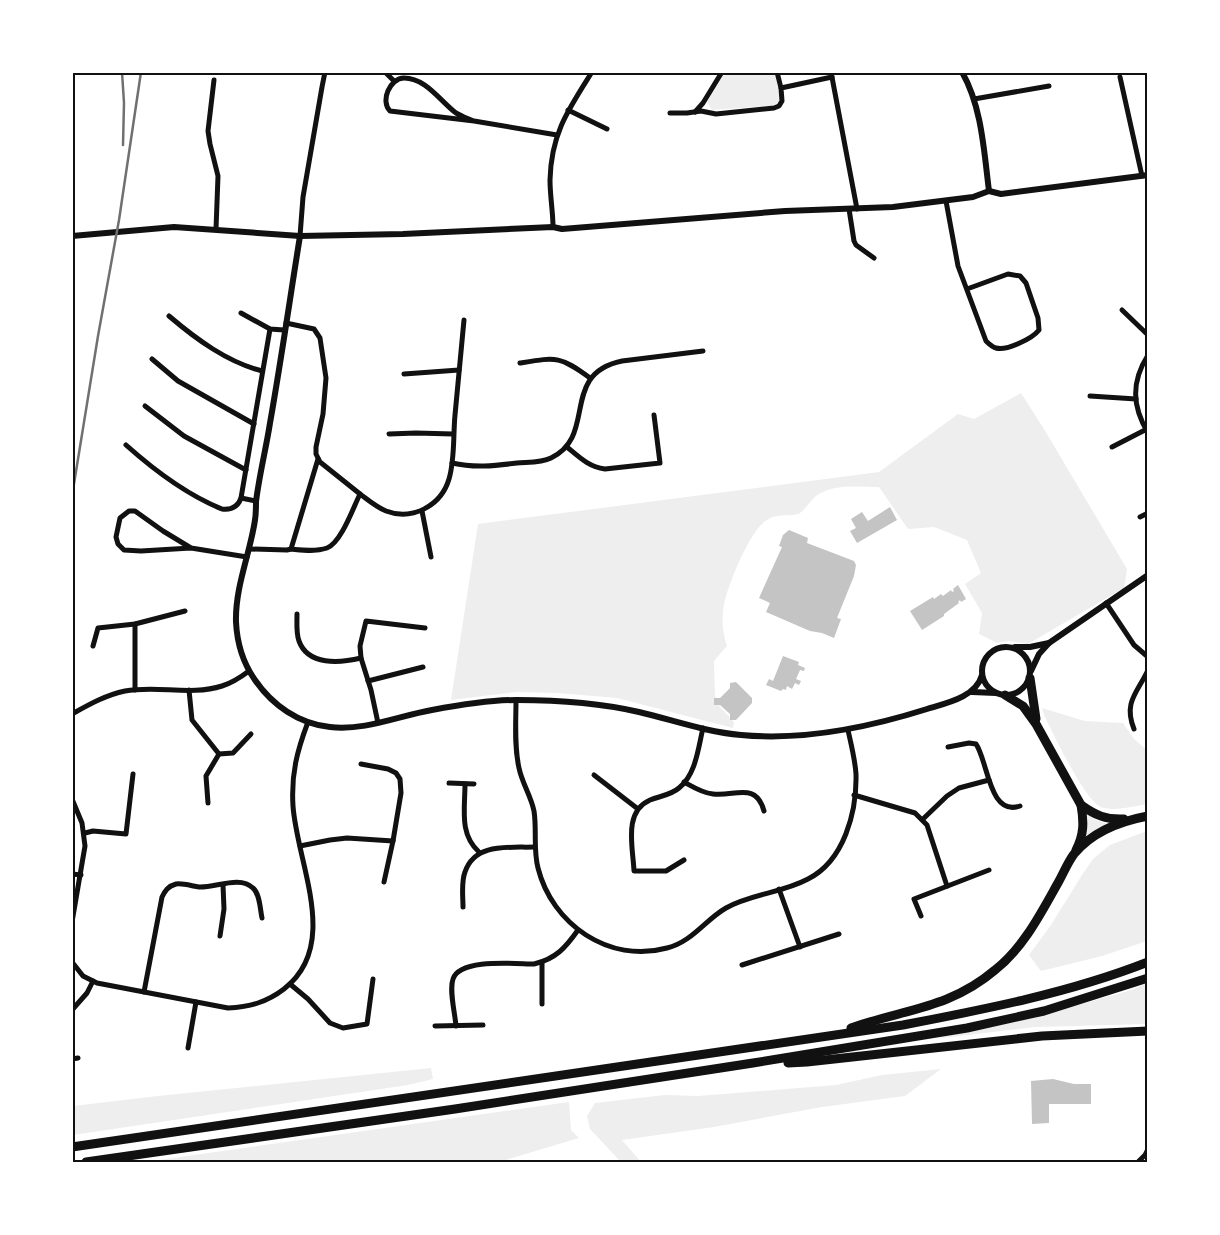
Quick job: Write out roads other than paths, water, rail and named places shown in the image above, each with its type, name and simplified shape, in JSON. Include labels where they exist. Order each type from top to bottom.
[{"type":"highway","points":[[1030,675],[1036,724]]},
{"type":"highway","points":[[832,1035],[873,1020],[919,1010],[945,1000],[962,993],[995,970],[1026,937],[1074,855],[1084,830],[1084,820],[1080,805],[1036,724],[1018,702],[1001,694]]},
{"type":"highway","points":[[1080,805],[1102,818],[1111,820],[1133,819]]},
{"type":"highway","points":[[1074,855],[1097,835],[1122,822],[1148,816]]},
{"type":"highway","points":[[72,1148],[903,1025],[997,1007],[1065,989],[1148,962]]},
{"type":"highway","points":[[86,1162],[753,1064],[967,1028],[1044,1011],[1148,978]]},
{"type":"highway","points":[[753,1064],[807,1062],[1042,1036],[1148,1031]]},
{"type":"street","points":[[325,72],[303,197],[300,236],[256,501],[256,516],[250,549],[246,557],[238,594],[236,625],[241,651],[249,671],[259,686],[276,704],[290,714],[308,722],[327,727],[346,728],[378,723],[432,710],[516,700],[611,706],[738,735],[763,737],[801,736],[848,730],[946,703],[972,692],[980,683],[982,666],[991,651],[1003,646],[1030,647],[1049,643]]},
{"type":"street","points":[[385,72],[394,82]]},
{"type":"street","points":[[553,227],[550,179],[557,135],[568,110],[592,72]]},
{"type":"street","points":[[694,112],[703,103],[722,72]]},
{"type":"street","points":[[670,113],[701,111],[716,114],[777,108],[782,102],[777,72]]},
{"type":"street","points":[[962,72],[974,99],[989,191]]},
{"type":"street","points":[[781,88],[832,75],[857,209]]},
{"type":"street","points":[[474,121],[457,113],[420,83],[406,78],[394,82],[388,90],[386,101],[387,108],[390,111],[474,121],[557,135]]},
{"type":"street","points":[[72,236],[174,227],[300,236],[412,234],[553,227],[562,229],[785,211],[857,209],[973,197],[989,191],[1001,194],[1145,175],[1120,78]]},
{"type":"street","points":[[214,80],[208,131],[218,176],[216,229]]},
{"type":"street","points":[[974,99],[1049,86]]},
{"type":"street","points":[[568,110],[607,130]]},
{"type":"street","points":[[946,200],[954,254],[967,290],[984,337],[992,346],[999,349],[1028,339],[1039,330],[1038,318],[1026,283],[1020,276],[1008,274],[967,290]]},
{"type":"street","points":[[849,209],[856,245],[874,258]]},
{"type":"street","points":[[1122,310],[1148,335]]},
{"type":"street","points":[[241,313],[270,329],[284,330]]},
{"type":"street","points":[[169,316],[189,332],[242,366],[262,371]]},
{"type":"street","points":[[318,459],[360,494],[378,507],[392,513],[404,514],[422,511],[430,506],[443,492],[449,480],[464,320]]},
{"type":"street","points":[[286,323],[309,327],[317,332],[320,338],[326,384],[323,414],[316,447],[318,459],[291,549]]},
{"type":"street","points":[[126,445],[162,475],[222,509],[232,509],[241,500],[270,329]]},
{"type":"street","points":[[452,463],[483,467],[546,460],[567,447],[574,436],[584,392],[590,378],[603,368],[616,362],[703,351]]},
{"type":"street","points":[[1112,447],[1146,432],[1138,414],[1136,378],[1148,355]]},
{"type":"street","points":[[152,359],[178,381],[254,424]]},
{"type":"street","points":[[520,363],[555,359],[569,364],[590,378]]},
{"type":"street","points":[[404,374],[459,370]]},
{"type":"street","points":[[1090,396],[1136,399]]},
{"type":"street","points":[[145,406],[184,436],[246,470]]},
{"type":"street","points":[[567,447],[587,463],[598,468],[660,463],[654,415]]},
{"type":"street","points":[[389,434],[416,432],[453,434]]},
{"type":"street","points":[[250,549],[310,550],[331,546],[341,534],[360,494]]},
{"type":"street","points":[[241,500],[256,501]]},
{"type":"street","points":[[191,548],[135,511],[129,511],[120,518],[116,541],[124,550],[191,548],[246,557]]},
{"type":"street","points":[[422,511],[431,557]]},
{"type":"street","points":[[1140,517],[1148,513]]},
{"type":"street","points":[[972,692],[1013,694],[1020,691],[1026,686],[1039,654],[1049,643],[1148,575]]},
{"type":"street","points":[[1106,603],[1134,646],[1148,657]]},
{"type":"street","points":[[93,646],[98,628],[135,624],[185,612]]},
{"type":"street","points":[[297,614],[298,639],[302,648],[310,656],[320,660],[335,662],[361,658]]},
{"type":"street","points":[[378,723],[361,658],[360,646],[366,621],[425,628]]},
{"type":"street","points":[[135,624],[135,690]]},
{"type":"street","points":[[1012,647],[1023,653],[1030,664],[1030,675]]},
{"type":"street","points":[[368,681],[423,667]]},
{"type":"street","points":[[1134,728],[1130,715],[1133,694],[1148,670]]},
{"type":"street","points":[[72,714],[107,696],[135,690],[202,690],[223,686],[249,671]]},
{"type":"street","points":[[982,676],[990,689],[1001,694]]},
{"type":"street","points":[[189,690],[192,720],[219,754]]},
{"type":"street","points":[[516,700],[518,765],[533,809],[537,866],[547,894],[558,910],[578,930],[597,941],[622,950],[643,952],[660,950],[684,942],[715,915],[733,904],[808,879],[832,860],[841,847],[848,826],[854,795],[856,773],[848,730]]},
{"type":"street","points":[[72,962],[79,972],[92,981],[228,1008],[249,1006],[270,998],[290,984],[301,972],[309,954],[313,935],[311,902],[293,807],[292,782],[296,757],[308,722]]},
{"type":"street","points":[[684,860],[666,871],[634,870],[632,823],[638,809],[649,801],[671,794],[684,782],[694,765],[703,728]]},
{"type":"street","points":[[219,754],[233,753],[251,734]]},
{"type":"street","points":[[948,747],[969,743],[976,744],[995,794],[1003,805],[1020,806]]},
{"type":"street","points":[[208,803],[206,776],[219,754]]},
{"type":"street","points":[[360,764],[388,769],[396,773],[402,787],[384,882]]},
{"type":"street","points":[[84,833],[93,831],[126,834],[133,774]]},
{"type":"street","points":[[594,775],[638,809]]},
{"type":"street","points":[[923,819],[947,796],[959,788],[989,780]]},
{"type":"street","points":[[684,782],[710,794],[749,792],[760,800],[764,812]]},
{"type":"street","points":[[449,783],[474,784]]},
{"type":"street","points":[[464,784],[466,835],[470,843],[479,852]]},
{"type":"street","points":[[854,795],[915,813],[923,819],[927,825],[947,886]]},
{"type":"street","points":[[72,799],[84,833],[85,846],[72,922]]},
{"type":"street","points":[[300,846],[348,838],[393,841]]},
{"type":"street","points":[[463,907],[465,871],[479,852],[492,848],[535,847]]},
{"type":"street","points":[[921,916],[914,899],[989,870]]},
{"type":"street","points":[[72,874],[81,875]]},
{"type":"street","points":[[144,992],[162,897],[164,891],[169,887],[179,884],[206,887],[247,884],[254,889],[262,918]]},
{"type":"street","points":[[220,936],[224,909],[222,885]]},
{"type":"street","points":[[779,889],[800,947]]},
{"type":"street","points":[[456,1026],[452,986],[455,975],[462,969],[474,965],[534,964],[542,962],[556,956],[578,930]]},
{"type":"street","points":[[742,965],[839,934]]},
{"type":"street","points":[[542,962],[542,1004]]},
{"type":"street","points":[[290,984],[308,999],[330,1023],[343,1028],[351,1028],[367,1024],[373,979]]},
{"type":"street","points":[[72,1010],[84,998],[92,981]]},
{"type":"street","points":[[188,1048],[196,1002]]},
{"type":"street","points":[[435,1026],[483,1025]]},
{"type":"street","points":[[1148,1149],[1148,1159]]},
{"type":"street","points":[[1138,1162],[1148,1149]]},
{"type":"railway","points":[[122,72],[124,103],[123,145]]},
{"type":"railway","points":[[72,496],[119,220],[141,72]]}]
